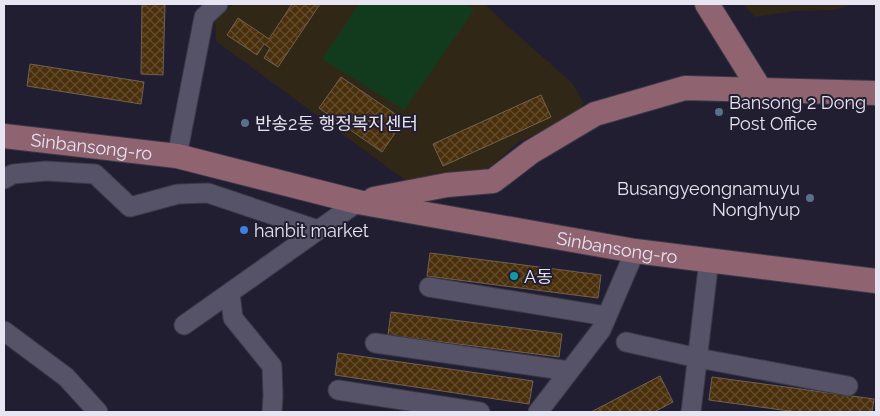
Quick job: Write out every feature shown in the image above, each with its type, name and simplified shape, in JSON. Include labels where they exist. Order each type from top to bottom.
[{"type":"main road","points":[[706,4],[761,91]]},
{"type":"main road","name":"Sinbansong-ro","points":[[358,202],[447,185],[493,181],[531,152],[595,114],[685,88],[876,93]]},
{"type":"main road","name":"Sinbansong-ro","points":[[4,136],[177,156],[358,202],[635,251],[876,281]]},
{"type":"street","points":[[177,156],[204,17],[218,4]]},
{"type":"street","points":[[4,179],[13,174],[46,171],[95,174],[130,207],[178,194],[208,194],[318,230]]},
{"type":"street","points":[[184,325],[358,202]]},
{"type":"street","points":[[538,412],[601,330],[635,251]]},
{"type":"street","points":[[691,412],[709,260]]},
{"type":"street","points":[[429,287],[606,316]]},
{"type":"street","points":[[230,292],[233,318],[272,366],[274,396],[272,412]]},
{"type":"street","points":[[4,332],[66,377],[98,412]]},
{"type":"street","points":[[626,342],[698,358],[848,386]]},
{"type":"street","points":[[375,344],[569,371]]},
{"type":"street","points":[[338,390],[480,412]]},
{"type":"shaded area","points":[[234,4],[485,4],[572,83],[584,103],[571,118],[518,142],[482,172],[435,181],[405,180],[216,41],[215,20]]},
{"type":"shaded area","points":[[743,4],[854,4],[834,10],[794,11],[755,17]]},
{"type":"green space","points":[[359,4],[466,4],[474,10],[404,110],[322,59]]},
{"type":"building","points":[[142,4],[165,4],[163,75],[141,74]]},
{"type":"building","points":[[292,4],[320,4],[278,67],[264,58],[270,48],[264,44],[257,55],[227,35],[238,18],[269,39]]},
{"type":"building","points":[[30,64],[144,82],[141,104],[27,86]]},
{"type":"building","points":[[341,77],[404,120],[382,152],[319,108]]},
{"type":"building","points":[[541,95],[551,117],[443,166],[433,144]]},
{"type":"building","name":"A동","points":[[430,253],[601,275],[598,298],[427,276]]},
{"type":"building","points":[[391,312],[562,334],[559,357],[388,335]]},
{"type":"building","points":[[338,353],[533,381],[529,404],[335,375]]},
{"type":"building","points":[[660,376],[673,402],[654,412],[591,412]]},
{"type":"building","points":[[712,377],[874,399],[872,412],[797,412],[709,400]]},
{"type":"place","name":"Bansong 2 Dong Post Office","points":[[719,112]]},
{"type":"place","name":"반송2동 행정복지센터","points":[[245,123]]},
{"type":"place","name":"Busangyeongnamuyu Nonghyup","points":[[810,198]]},
{"type":"place","name":"hanbit market","points":[[244,230]]},
{"type":"place","name":"A동","points":[[514,276]]}]
